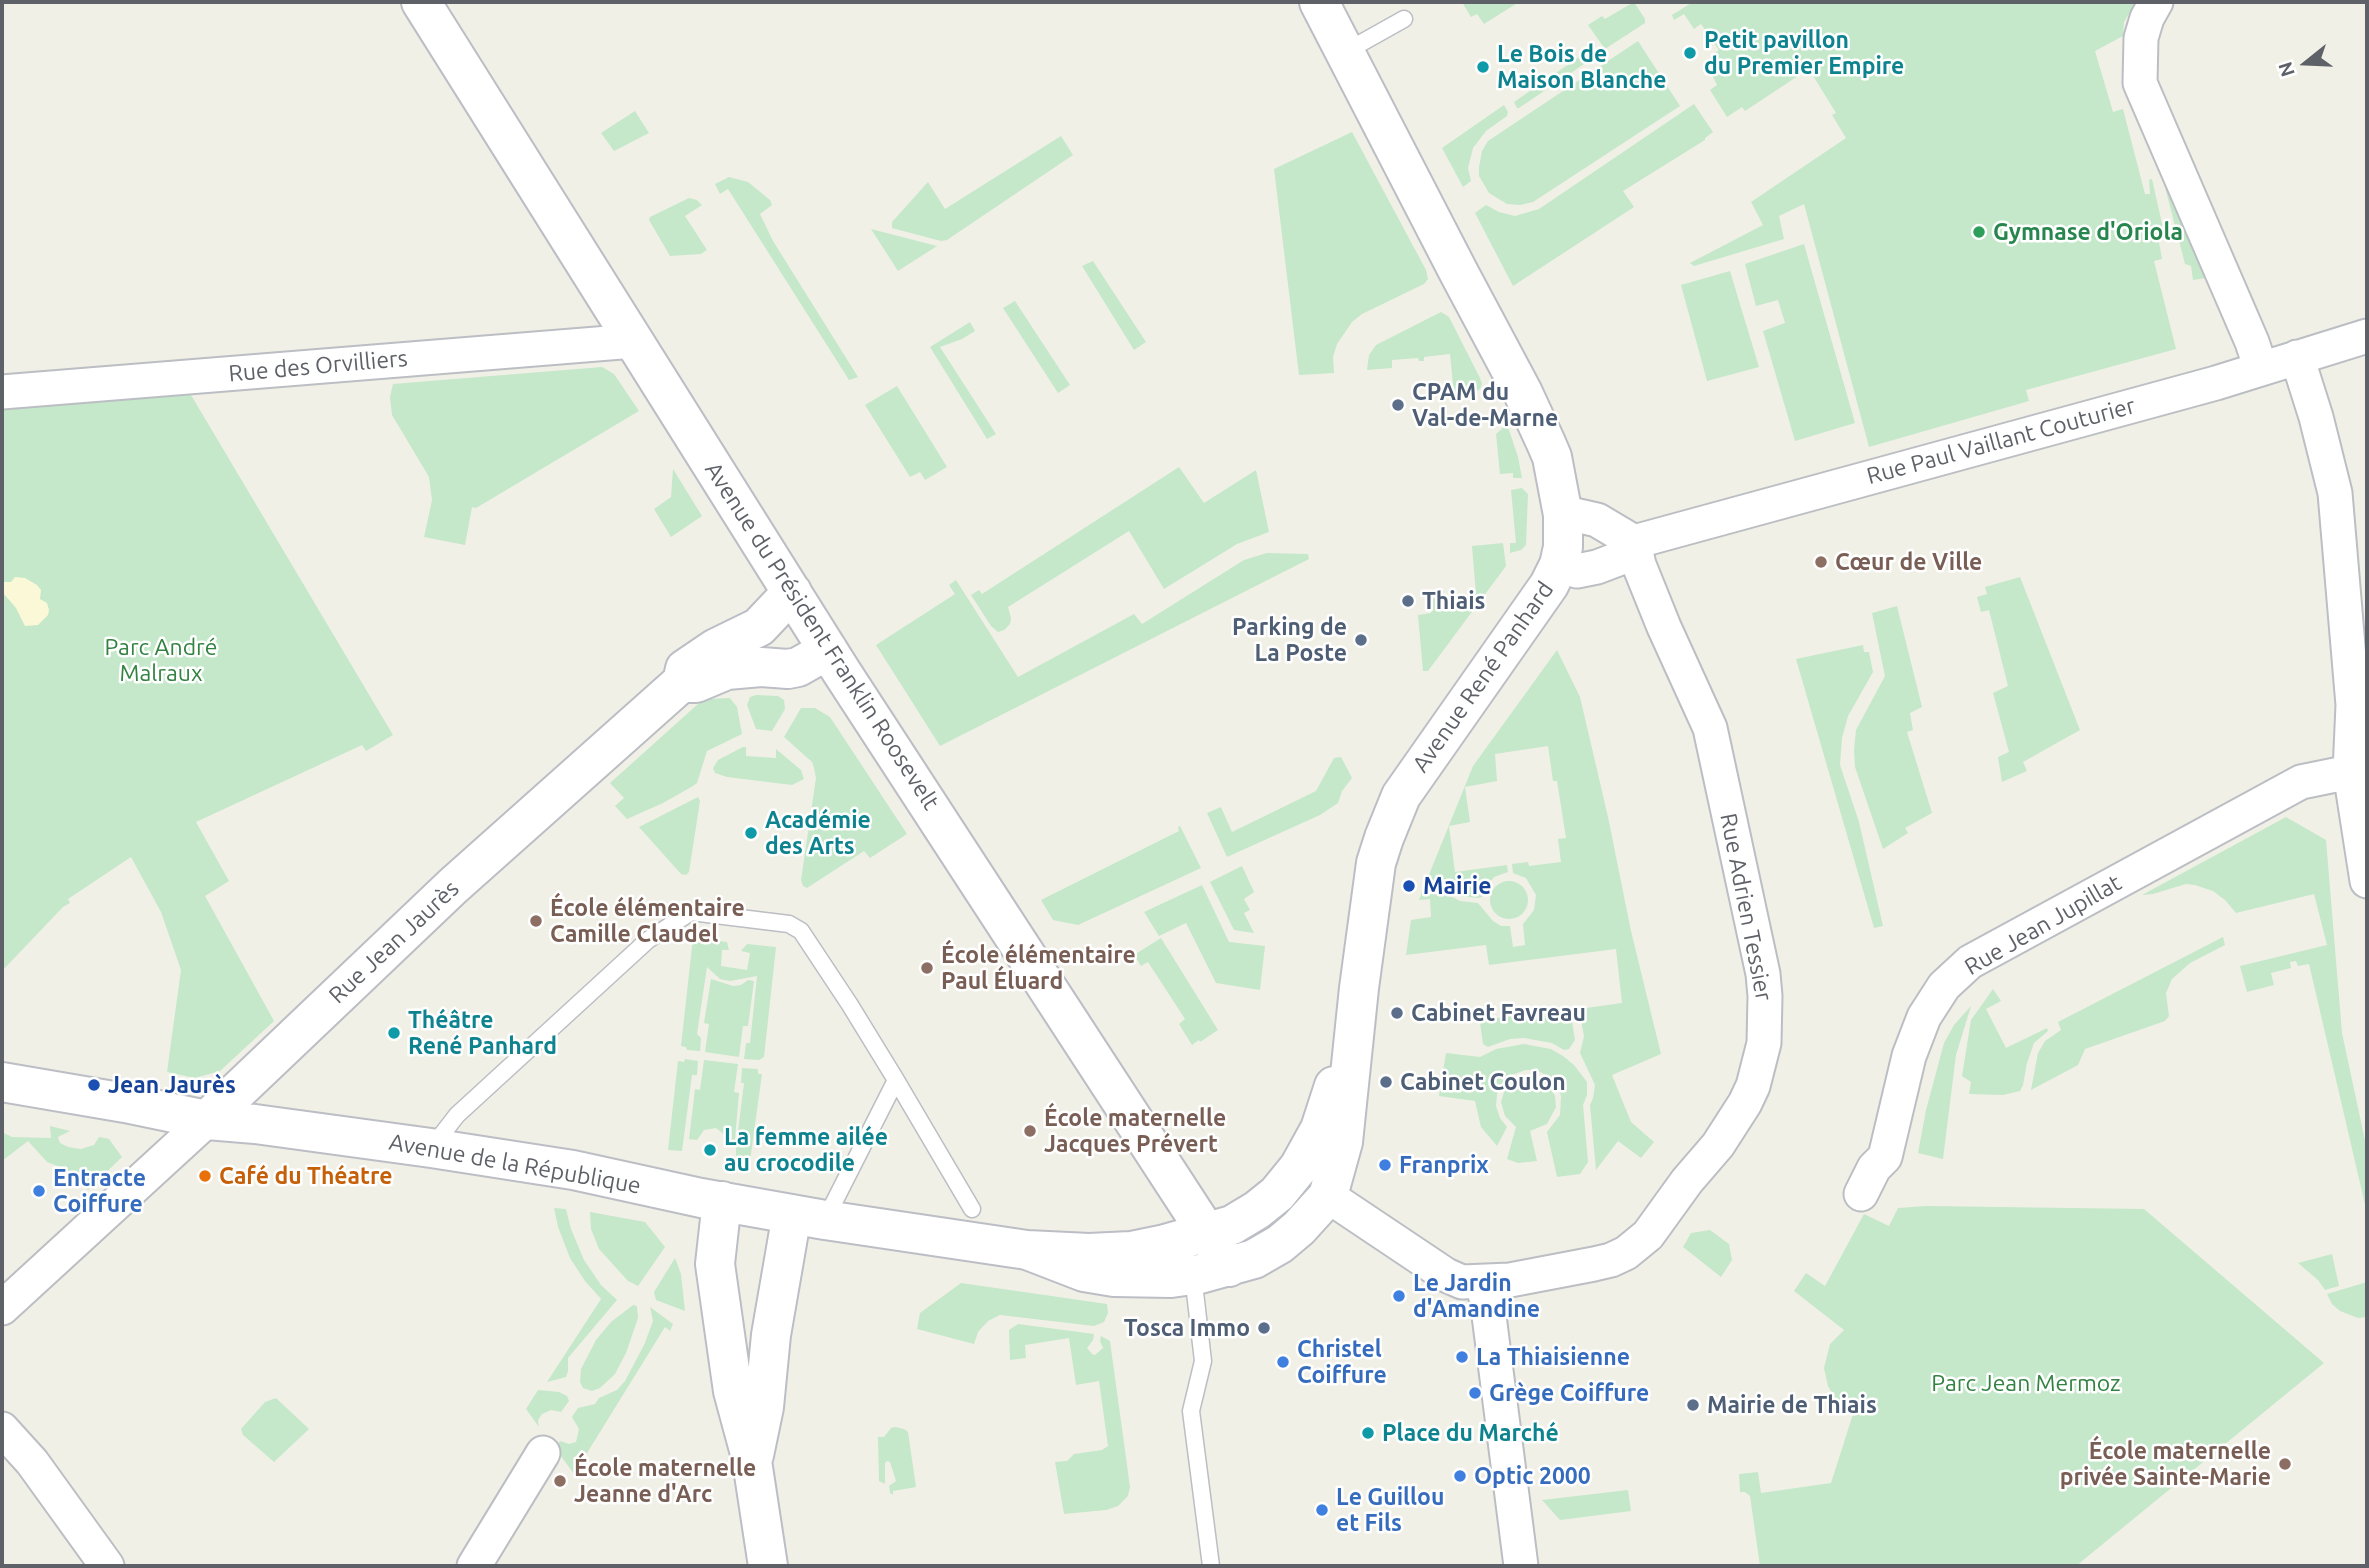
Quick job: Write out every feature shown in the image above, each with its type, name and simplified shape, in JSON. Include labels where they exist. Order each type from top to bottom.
[{"type":"street","name":"Avenue du Président Franklin Roosevelt","points":[[421,2],[828,650],[1207,1233],[1211,1271]]},
{"type":"street","name":"Avenue René Panhard","points":[[1211,1271],[1254,1259],[1280,1244],[1299,1228],[1328,1196],[1343,1142],[1354,1024],[1376,863],[1401,796],[1535,608],[1559,565],[1563,547],[1563,515],[1552,457],[1523,393],[1319,2]]},
{"type":"street","points":[[2156,2],[2143,27],[2140,83],[2252,342],[2261,369]]},
{"type":"street","name":"Rue Paul Vaillant Couturier","points":[[1559,565],[1577,571],[1597,567],[1618,559],[1634,542],[2216,383],[2367,336]]},
{"type":"street","name":"Rue des Orvilliers","points":[[2,392],[634,341]]},
{"type":"street","points":[[2297,358],[2335,493],[2353,705],[2350,772],[2367,881]]},
{"type":"street","points":[[1563,515],[1597,520],[1634,542]]},
{"type":"street","name":"Rue Adrien Tessier","points":[[1328,1196],[1462,1283],[1481,1283],[1611,1260],[1637,1245],[1662,1219],[1687,1181],[1708,1159],[1737,1120],[1753,1086],[1760,1062],[1765,1019],[1763,974],[1710,728],[1664,627],[1639,565],[1634,542]]},
{"type":"street","name":"Rue Jean Jaurès","points":[[2,1308],[207,1120],[453,886],[682,682],[685,669],[716,648],[759,627],[792,592]]},
{"type":"street","points":[[682,682],[696,683],[714,674],[747,668],[798,667],[828,650]]},
{"type":"street","name":"Rue Jean Jupillat","points":[[1861,1195],[1874,1168],[1885,1157],[1909,1056],[1924,1017],[1944,986],[1970,962],[2301,782],[2350,772]]},
{"type":"street","name":"Avenue René Panhard","points":[[1207,1233],[1232,1225],[1257,1210],[1277,1194],[1299,1167],[1320,1129],[1354,1024]]},
{"type":"street","name":"Avenue de la République","points":[[2,1082],[207,1120],[431,1147],[573,1171],[808,1217],[1027,1250],[1089,1253],[1131,1251],[1207,1233]]},
{"type":"street","points":[[722,1201],[715,1264],[733,1391],[752,1461],[768,1566]]},
{"type":"street","points":[[752,1461],[764,1407],[771,1335],[808,1217]]},
{"type":"street","name":"Avenue de la République","points":[[1027,1250],[1084,1272],[1114,1277],[1162,1278],[1211,1271]]},
{"type":"street","points":[[1481,1283],[1489,1314],[1521,1566]]},
{"type":"street","points":[[2,1429],[32,1462],[107,1566]]},
{"type":"street","points":[[474,1566],[543,1453]]},
{"type":"lane","points":[[1345,52],[1404,19]]},
{"type":"lane","points":[[431,1147],[457,1115],[648,940],[691,912],[789,924],[801,931],[850,1005],[972,1209]]},
{"type":"lane","points":[[808,1217],[896,1080]]},
{"type":"lane","points":[[1211,1271],[1202,1361],[1191,1411],[1211,1566]]},
{"type":"green space","points":[[1462,2],[1519,2],[1484,24],[1477,14],[1471,17]]},
{"type":"green space","points":[[1634,2],[1645,23],[1605,49],[1588,25],[1602,16],[1605,19]]},
{"type":"green space","name":"Gymnase d'Oriola","points":[[1693,2],[2136,2],[2124,22],[2123,36],[2095,51],[2113,112],[2123,109],[2145,194],[2150,194],[2149,180],[2152,179],[2163,228],[2159,242],[2162,259],[2154,261],[2176,349],[2026,390],[2029,401],[1869,447],[1804,204],[1779,216],[1784,239],[1694,266],[1690,263],[1763,225],[1751,202],[1846,138],[1832,115],[1836,113],[1812,74],[1807,77],[1804,72],[1745,111],[1742,107],[1727,117],[1710,90],[1717,85],[1713,77],[1722,71],[1712,55],[1719,50],[1701,24],[1694,29],[1684,14],[1674,20],[1672,15]]},
{"type":"green space","points":[[1638,41],[1680,106],[1533,202],[1507,204],[1489,193],[1479,176],[1482,151],[1488,141]]},
{"type":"green space","points":[[1582,55],[1584,64],[1517,108],[1514,102]]},
{"type":"green space","points":[[1694,104],[1713,132],[1705,140],[1623,191],[1634,207],[1513,286],[1475,213],[1486,205],[1515,216],[1539,209]]},
{"type":"green space","points":[[1504,105],[1507,116],[1486,131],[1473,148],[1468,168],[1471,181],[1463,187],[1442,148]]},
{"type":"green space","points":[[635,111],[649,133],[614,151],[601,133]]},
{"type":"green space","points":[[1352,132],[1426,270],[1428,279],[1424,284],[1362,314],[1352,322],[1337,344],[1333,357],[1334,373],[1299,375],[1274,169]]},
{"type":"green space","points":[[1061,136],[1073,155],[947,240],[941,241],[892,228],[892,222],[928,182],[945,209]]},
{"type":"green space","points":[[2160,168],[2212,277],[2193,280],[2191,266],[2185,264]]},
{"type":"green space","points":[[729,177],[748,182],[770,200],[772,205],[760,214],[773,241],[858,377],[849,380],[728,189],[720,194],[715,184]]},
{"type":"green space","points":[[689,198],[702,205],[685,216],[707,250],[701,254],[670,256],[649,220],[650,217]]},
{"type":"green space","points":[[871,229],[937,246],[898,271]]},
{"type":"green space","points":[[1804,244],[1855,423],[1795,441],[1763,331],[1785,323],[1778,300],[1756,306],[1745,264]]},
{"type":"green space","points":[[1093,261],[1146,342],[1134,350],[1082,266]]},
{"type":"green space","points":[[1730,271],[1759,367],[1707,381],[1681,285]]},
{"type":"green space","points":[[1015,301],[1070,385],[1058,393],[1003,308]]},
{"type":"green space","points":[[1441,312],[1449,317],[1480,378],[1480,389],[1454,394],[1450,354],[1424,357],[1424,361],[1419,361],[1418,358],[1392,360],[1392,368],[1367,370],[1369,355],[1376,345]]},
{"type":"green space","points":[[970,322],[975,331],[940,347],[996,434],[987,439],[930,347]]},
{"type":"green space","points":[[602,367],[614,374],[639,411],[476,508],[472,507],[465,545],[424,537],[432,500],[429,477],[392,415],[390,397],[393,384]]},
{"type":"green space","points":[[897,386],[947,467],[925,480],[920,472],[910,477],[865,405]]},
{"type":"green space","name":"Parc André Malraux","points":[[191,395],[393,735],[366,751],[362,745],[196,822],[229,881],[205,896],[274,1021],[220,1071],[195,1078],[167,1072],[181,970],[161,912],[131,857],[68,899],[70,903],[63,907],[2,971],[2,408]]},
{"type":"green space","points":[[1507,424],[1522,478],[1513,478],[1513,473],[1500,474],[1496,434]]},
{"type":"green space","points":[[1179,467],[1204,503],[1256,470],[1269,532],[1237,544],[1164,589],[1129,531],[1008,607],[1010,624],[1004,630],[998,632],[991,626],[971,595],[979,590],[982,594]]},
{"type":"green space","points":[[673,469],[702,516],[671,537],[654,509],[671,497]]},
{"type":"green space","points":[[1522,488],[1528,494],[1526,545],[1521,550],[1510,553],[1510,543],[1516,543],[1511,490]]},
{"type":"green space","points":[[1503,543],[1506,566],[1428,671],[1423,671],[1418,615],[1431,613],[1430,599],[1476,594],[1472,546]]},
{"type":"green space","points":[[1267,553],[1308,554],[1309,559],[940,746],[876,645],[955,594],[949,585],[956,580],[1018,677],[1134,614],[1142,624],[1244,560]]},
{"type":"green space","points":[[2020,577],[2080,730],[2023,762],[2027,771],[2002,782],[1998,757],[2009,752],[1993,693],[2008,686],[1989,610],[1981,612],[1977,597],[1987,594],[1985,587]]},
{"type":"green space","points":[[1897,606],[1922,707],[1910,713],[1913,730],[1907,732],[1932,813],[1905,828],[1908,833],[1883,849],[1855,767],[1854,750],[1856,730],[1885,676],[1872,613]]},
{"type":"green space","points":[[1863,645],[1864,652],[1869,652],[1873,672],[1848,716],[1842,738],[1840,765],[1859,822],[1883,926],[1874,928],[1796,659]]},
{"type":"green space","points":[[1557,650],[1580,697],[1661,1054],[1612,1075],[1631,1122],[1654,1142],[1641,1158],[1618,1141],[1596,1170],[1590,1105],[1595,1085],[1580,1053],[1584,1036],[1579,1009],[1622,1003],[1616,949],[1489,965],[1486,945],[1406,955],[1411,920],[1431,917],[1430,899],[1419,900],[1422,892],[1443,892],[1460,901],[1478,903],[1493,921],[1501,926],[1510,926],[1513,947],[1525,945],[1523,924],[1534,910],[1536,895],[1526,878],[1513,873],[1512,864],[1528,862],[1529,866],[1561,862],[1558,839],[1566,838],[1557,781],[1553,781],[1548,746],[1495,754],[1497,781],[1465,787],[1470,822],[1449,826],[1455,872],[1507,865],[1508,872],[1494,877],[1482,897],[1478,898],[1458,896],[1441,887],[1424,887],[1473,766]]},
{"type":"green space","points":[[778,696],[784,700],[785,709],[772,731],[756,729],[747,705],[750,697]]},
{"type":"green space","points":[[730,698],[737,707],[742,734],[707,751],[697,783],[693,786],[627,819],[615,806],[624,798],[610,783],[698,704],[708,699]]},
{"type":"green space","points":[[801,708],[815,708],[830,717],[907,834],[870,858],[864,851],[807,888],[801,880],[816,778],[812,762],[784,737]]},
{"type":"green space","points":[[746,747],[746,756],[776,758],[776,749],[801,770],[804,779],[792,785],[727,777],[715,773],[713,768],[718,760]]},
{"type":"green space","points":[[1341,757],[1352,778],[1342,791],[1338,803],[1320,815],[1227,857],[1207,813],[1221,807],[1232,832],[1316,791],[1334,758]]},
{"type":"green space","points":[[698,797],[700,801],[689,872],[686,875],[681,874],[639,827]]},
{"type":"green space","points":[[2286,817],[2326,840],[2342,1033],[2367,1150],[2367,1213],[2309,964],[2298,966],[2296,961],[2290,962],[2291,968],[2271,973],[2274,985],[2247,992],[2240,966],[2327,945],[2314,894],[2236,913],[2213,891],[2195,885],[2186,884],[2142,895]]},
{"type":"green space","points":[[1180,826],[1201,868],[1078,925],[1053,920],[1041,900],[1179,831]]},
{"type":"green space","points":[[1242,866],[1254,892],[1244,899],[1250,910],[1244,913],[1254,933],[1234,930],[1210,882]]},
{"type":"green space","points":[[1509,881],[1522,887],[1528,900],[1522,913],[1509,919],[1496,913],[1490,900],[1496,887]]},
{"type":"green space","points":[[1202,885],[1229,942],[1265,946],[1260,990],[1216,983],[1186,923],[1159,936],[1144,912]]},
{"type":"green space","points":[[2223,937],[2225,945],[2190,963],[2172,979],[2166,993],[2169,1016],[2165,1021],[2085,1049],[2078,1065],[2031,1090],[2038,1053],[2045,1041],[2061,1030],[2058,1022]]},
{"type":"green space","points":[[693,938],[727,942],[729,950],[722,950],[721,966],[747,970],[750,953],[741,951],[747,944],[776,947],[764,1057],[759,1060],[744,1059],[746,1043],[750,1043],[757,976],[730,981],[720,979],[707,967],[697,1034],[701,1038],[700,1051],[687,1050],[681,1046]]},
{"type":"green space","points":[[1161,938],[1218,1030],[1192,1045],[1179,1024],[1185,1019],[1148,962],[1141,966],[1134,955]]},
{"type":"green space","points":[[711,979],[733,986],[748,980],[754,981],[748,1026],[743,1026],[739,1057],[705,1052],[709,1024],[704,1023]]},
{"type":"green space","points":[[1993,989],[2001,1001],[1986,1009],[2006,1048],[2047,1028],[2048,1031],[2034,1043],[2020,1091],[2003,1095],[1969,1094],[1971,1082],[1962,1076],[1971,1020]]},
{"type":"green space","points":[[1971,1006],[1956,1055],[1943,1159],[1918,1153],[1926,1110],[1944,1043],[1954,1025]]},
{"type":"green space","points":[[1487,1007],[1489,1019],[1570,1009],[1575,1040],[1569,1049],[1564,1050],[1552,1043],[1524,1038],[1510,1039],[1488,1047],[1483,1044],[1478,1008]]},
{"type":"green space","points":[[1524,1044],[1551,1049],[1563,1056],[1587,1082],[1587,1095],[1583,1105],[1588,1162],[1580,1174],[1557,1177],[1547,1132],[1560,1115],[1561,1096],[1557,1085],[1548,1076],[1536,1070],[1526,1070],[1511,1075],[1502,1083],[1496,1106],[1507,1127],[1497,1146],[1481,1127],[1475,1101],[1439,1096],[1446,1053],[1480,1057],[1496,1049]]},
{"type":"green space","points":[[685,1059],[698,1061],[697,1075],[692,1075],[682,1151],[668,1150],[678,1061],[684,1062]]},
{"type":"green space","points":[[704,1060],[738,1064],[734,1092],[739,1093],[735,1139],[744,1083],[741,1083],[742,1068],[758,1069],[758,1074],[762,1074],[750,1161],[736,1160],[736,1146],[727,1144],[725,1135],[716,1128],[704,1130],[697,1140],[689,1139],[695,1089],[700,1090]]},
{"type":"green space","points":[[1527,1076],[1537,1077],[1550,1086],[1556,1107],[1547,1124],[1530,1131],[1537,1161],[1518,1163],[1507,1159],[1516,1127],[1505,1116],[1501,1102],[1510,1083]]},
{"type":"green space","points":[[50,1126],[70,1131],[58,1137],[60,1143],[68,1147],[81,1149],[94,1145],[99,1137],[109,1139],[122,1157],[88,1190],[60,1167],[47,1162],[28,1141],[2,1161],[2,1132],[12,1137],[51,1138]]},
{"type":"green space","name":"Parc Jean Mermoz","points":[[1926,1206],[2144,1209],[2324,1363],[2076,1566],[1760,1566],[1750,1496],[1740,1492],[1739,1474],[1758,1472],[1761,1493],[1831,1483],[1854,1411],[1833,1395],[1824,1368],[1830,1344],[1844,1330],[1794,1291],[1806,1273],[1825,1286],[1864,1214],[1889,1226],[1898,1208]]},
{"type":"green space","points":[[554,1208],[566,1209],[584,1260],[601,1285],[617,1300],[568,1358],[566,1377],[547,1382],[601,1299],[570,1258]]},
{"type":"green space","points":[[590,1212],[645,1222],[665,1247],[638,1286],[628,1281],[599,1249],[591,1229]]},
{"type":"green space","points":[[1710,1230],[1729,1244],[1732,1260],[1721,1277],[1683,1247],[1691,1233]]},
{"type":"green space","points":[[2332,1254],[2339,1286],[2325,1290],[2318,1280],[2298,1263]]},
{"type":"green space","points":[[675,1258],[681,1274],[685,1311],[656,1300],[654,1292]]},
{"type":"green space","points":[[2367,1282],[2366,1317],[2358,1318],[2340,1311],[2332,1304],[2327,1294]]},
{"type":"green space","points":[[961,1283],[1107,1304],[1108,1313],[1104,1322],[1094,1326],[1000,1315],[988,1321],[978,1332],[974,1344],[917,1329],[920,1313]]},
{"type":"green space","points":[[633,1305],[637,1306],[638,1318],[626,1353],[615,1374],[600,1388],[592,1391],[583,1388],[580,1382],[581,1369],[596,1340],[611,1322]]},
{"type":"green space","points":[[650,1307],[673,1324],[670,1331],[665,1327],[574,1474],[555,1448],[560,1441],[569,1444],[576,1442],[579,1429],[572,1417],[578,1408],[595,1404],[599,1398],[617,1390],[625,1381],[653,1321]]},
{"type":"green space","points":[[1018,1324],[1094,1334],[1087,1348],[1095,1355],[1103,1348],[1101,1336],[1110,1341],[1130,1487],[1128,1496],[1118,1506],[1106,1510],[1064,1514],[1055,1462],[1067,1461],[1074,1454],[1102,1450],[1108,1446],[1099,1381],[1076,1385],[1069,1338],[1025,1345],[1026,1358],[1010,1360],[1009,1330]]},
{"type":"green space","points":[[538,1390],[559,1392],[567,1396],[569,1401],[561,1412],[551,1410],[542,1414],[538,1420],[539,1427],[526,1409]]},
{"type":"green space","points":[[276,1398],[309,1429],[274,1462],[243,1435],[241,1429],[265,1402]]},
{"type":"green space","points":[[895,1427],[908,1432],[916,1487],[893,1491],[893,1495],[889,1486],[896,1481],[890,1462],[885,1463],[885,1484],[879,1481],[878,1437],[884,1437]]},
{"type":"green space","points":[[1628,1490],[1631,1511],[1560,1520],[1542,1500]]},
{"type":"sand","points":[[15,577],[25,578],[41,590],[40,599],[47,603],[49,610],[48,615],[38,625],[25,626],[16,608],[4,594],[3,582],[11,582]]},
{"type":"place","name":"Petit pavillon du Premier Empire","points":[[1690,53]]},
{"type":"place","name":"Le Bois de Maison Blanche","points":[[1483,67]]},
{"type":"place","name":"Gymnase d'Oriola","points":[[1979,232]]},
{"type":"place","name":"CPAM du Val-de-Marne","points":[[1398,405]]},
{"type":"place","name":"Cœur de Ville","points":[[1821,562]]},
{"type":"place","name":"Thiais","points":[[1408,601]]},
{"type":"place","name":"Parking de La Poste","points":[[1361,640]]},
{"type":"place","name":"Académie des Arts","points":[[751,833]]},
{"type":"place","name":"Mairie","points":[[1409,886]]},
{"type":"place","name":"École élémentaire Camille Claudel","points":[[536,921]]},
{"type":"place","name":"École élémentaire Paul Éluard","points":[[927,968]]},
{"type":"place","name":"Cabinet Favreau","points":[[1397,1013]]},
{"type":"place","name":"Théâtre René Panhard","points":[[394,1033]]},
{"type":"place","name":"Cabinet Coulon","points":[[1386,1082]]},
{"type":"place","name":"Jean Jaurès","points":[[94,1085]]},
{"type":"place","name":"École maternelle Jacques Prévert","points":[[1030,1131]]},
{"type":"place","name":"La femme ailée au crocodile","points":[[710,1150]]},
{"type":"place","name":"Franprix","points":[[1385,1165]]},
{"type":"place","name":"Café du Théatre","points":[[205,1176]]},
{"type":"place","name":"Entracte Coiffure","points":[[39,1191]]},
{"type":"place","name":"Le Jardin d'Amandine","points":[[1399,1296]]},
{"type":"place","name":"Tosca Immo","points":[[1264,1328]]},
{"type":"place","name":"La Thiaisienne","points":[[1462,1357]]},
{"type":"place","name":"Christel Coiffure","points":[[1283,1362]]},
{"type":"place","name":"Grège Coiffure","points":[[1475,1393]]},
{"type":"place","name":"Mairie de Thiais","points":[[1693,1405]]},
{"type":"place","name":"Place du Marché","points":[[1368,1433]]},
{"type":"place","name":"École maternelle privée Sainte-Marie","points":[[2285,1464]]},
{"type":"place","name":"Optic 2000","points":[[1460,1476]]},
{"type":"place","name":"École maternelle Jeanne d'Arc","points":[[560,1481]]},
{"type":"place","name":"Le Guillou et Fils","points":[[1322,1510]]}]
